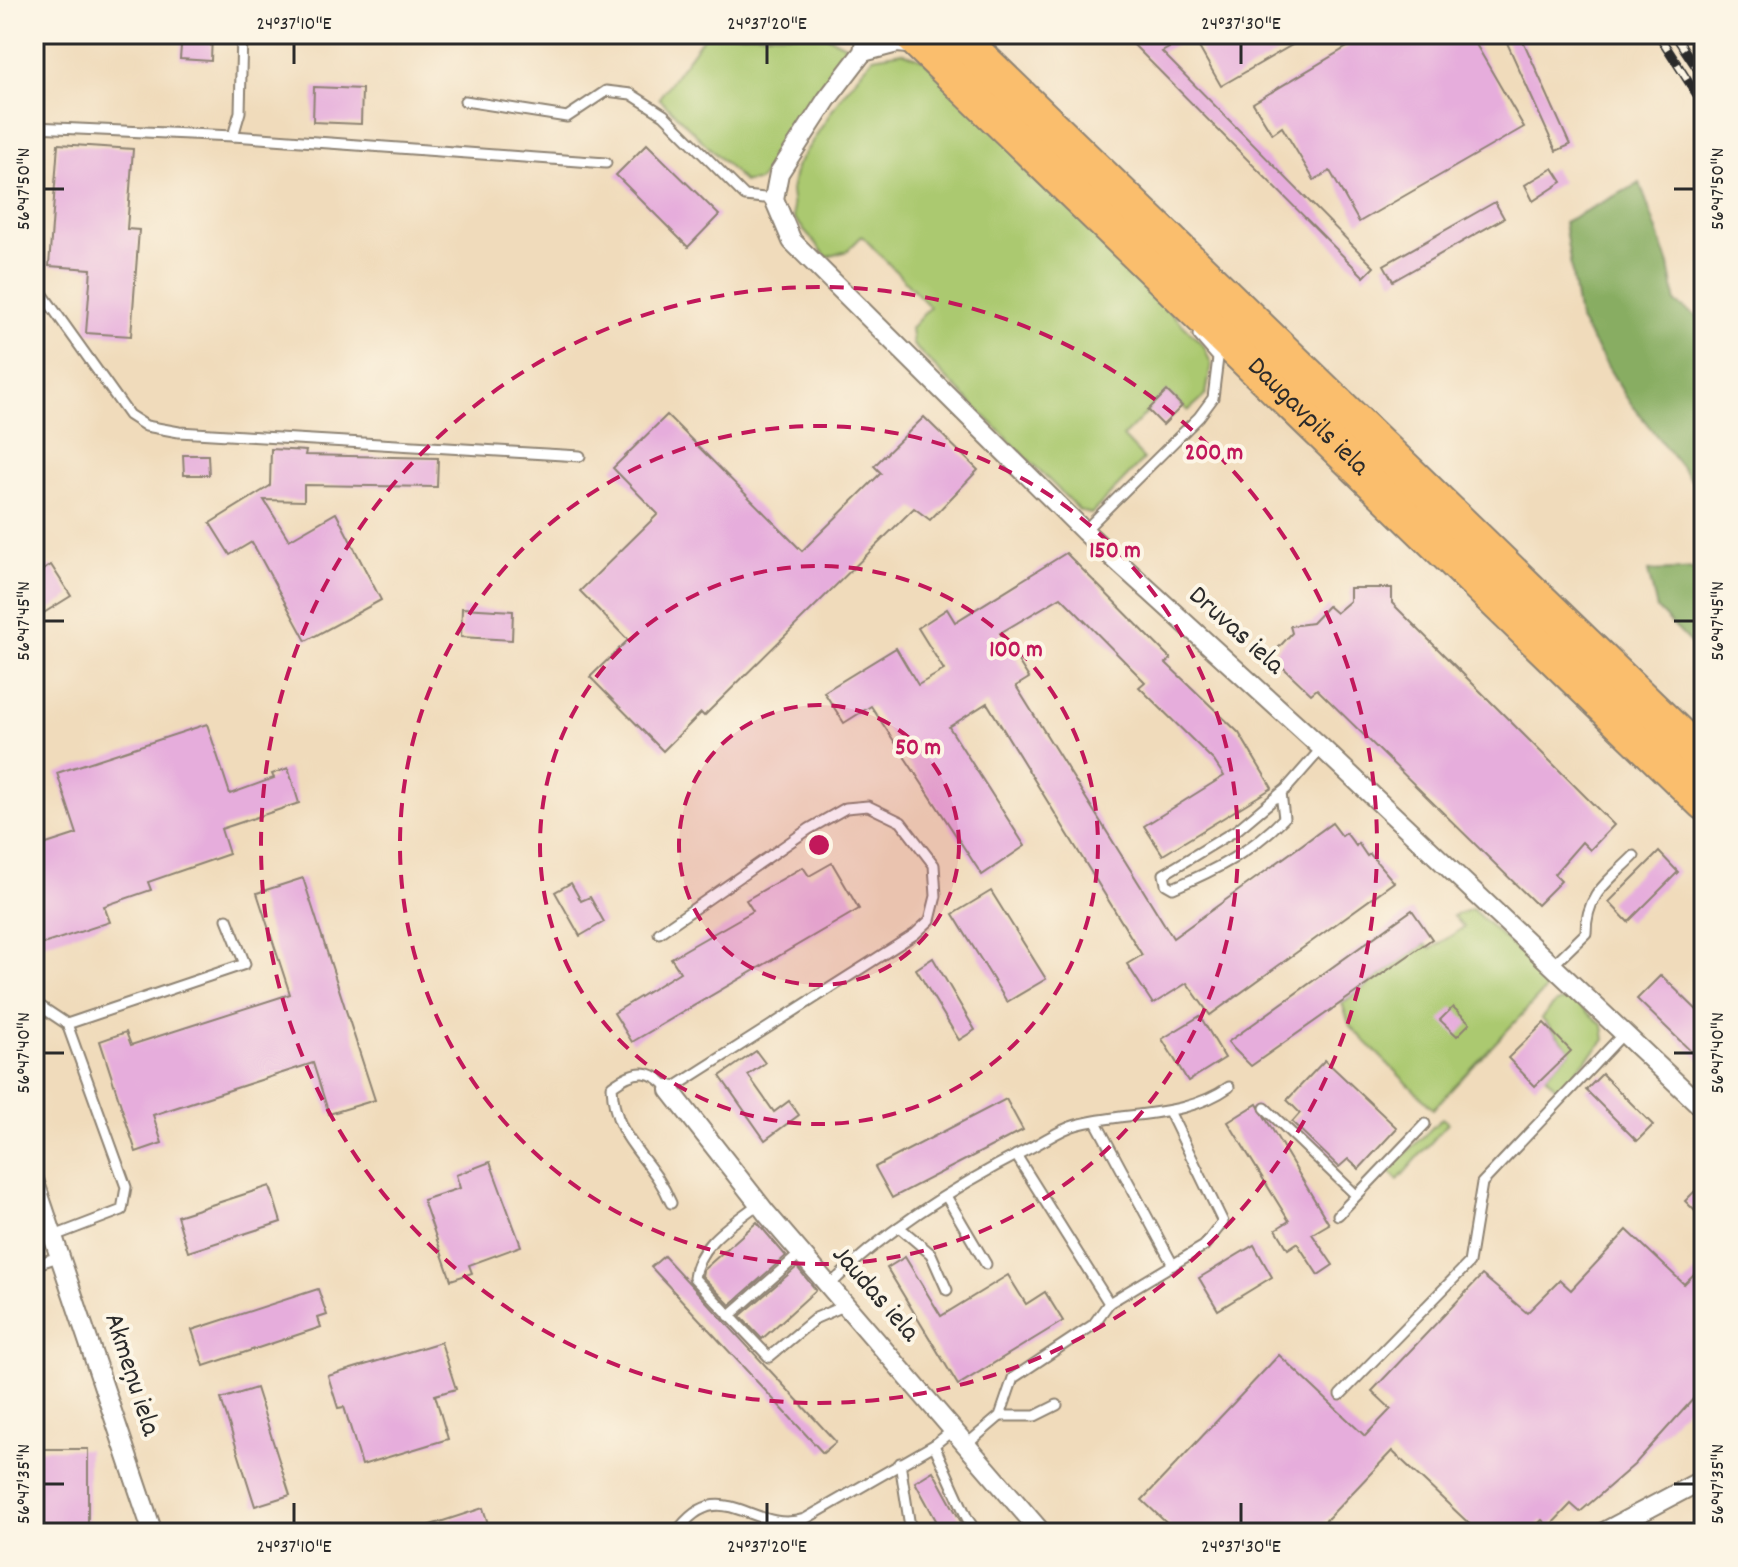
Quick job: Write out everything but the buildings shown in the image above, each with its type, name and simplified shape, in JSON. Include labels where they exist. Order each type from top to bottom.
[{"type":"highway","name":"Daugavpils iela","points":[[956,34],[1704,759]]},
{"type":"highway","name":"Daugavpils iela","points":[[916,40],[1178,303],[1704,803]]},
{"type":"street","points":[[774,199],[775,186],[785,160],[865,43],[916,40]]},
{"type":"street","name":"Druvas iela","points":[[774,199],[792,241],[1084,531],[1554,964],[1704,1109]]},
{"type":"street","name":"Jaudas iela","points":[[670,1090],[758,1204],[1042,1533]]},
{"type":"street","name":"Akmeņu iela","points":[[34,1180],[153,1533]]},
{"type":"street","points":[[1602,1533],[1704,1479]]},
{"type":"lane","points":[[233,136],[240,112],[242,34]]},
{"type":"lane","points":[[465,101],[567,117],[606,91],[631,94],[664,115],[745,196],[774,199]]},
{"type":"lane","points":[[34,127],[233,136],[606,163]]},
{"type":"lane","points":[[34,282],[129,415],[146,426],[179,432],[580,456]]},
{"type":"lane","points":[[1084,531],[1213,398],[1218,358],[1190,326]]},
{"type":"lane","points":[[1281,793],[1284,818],[1262,840],[1216,870],[1173,888],[1166,884],[1164,874],[1238,829],[1281,793],[1322,748]]},
{"type":"lane","points":[[659,933],[809,829],[846,808],[868,806],[901,822],[934,865],[936,896],[930,920],[915,934],[670,1090],[660,1077],[642,1070],[627,1075],[612,1086],[613,1110],[621,1130],[662,1182],[671,1203]]},
{"type":"lane","points":[[1554,964],[1586,933],[1586,909],[1596,894],[1634,856]]},
{"type":"lane","points":[[67,1024],[245,964],[227,919]]},
{"type":"lane","points":[[34,1002],[67,1024],[126,1187],[122,1210],[54,1236]]},
{"type":"lane","points":[[1340,1395],[1469,1263],[1482,1183],[1625,1032]]},
{"type":"lane","points":[[830,1285],[868,1247],[946,1196],[1075,1125],[1169,1111],[1215,1097],[1229,1087]]},
{"type":"lane","points":[[1265,1108],[1356,1195]]},
{"type":"lane","points":[[966,1445],[1000,1416],[1013,1378],[1093,1325],[1109,1303],[1204,1246],[1223,1222],[1169,1111]]},
{"type":"lane","points":[[1096,1122],[1173,1265]]},
{"type":"lane","points":[[1338,1215],[1425,1124]]},
{"type":"lane","points":[[1016,1155],[1109,1303]]},
{"type":"lane","points":[[946,1196],[986,1264]]},
{"type":"lane","points":[[758,1204],[715,1237],[695,1265],[694,1278],[769,1357],[816,1318],[846,1305]]},
{"type":"lane","points":[[899,1227],[931,1254],[947,1290]]},
{"type":"lane","points":[[729,1316],[801,1253]]},
{"type":"lane","points":[[34,1265],[61,1256]]},
{"type":"lane","points":[[1000,1416],[1035,1416],[1057,1405]]},
{"type":"lane","points":[[676,1533],[695,1511],[709,1505],[732,1504],[789,1525],[805,1519],[934,1445],[953,1430]]},
{"type":"lane","points":[[934,1445],[977,1533]]},
{"type":"lane","points":[[900,1463],[911,1533]]},
{"type":"green space","points":[[706,34],[823,34],[851,48],[759,181],[744,182],[659,98]]},
{"type":"green space","points":[[902,52],[924,60],[1071,204],[1114,256],[1204,346],[1211,364],[1206,395],[1188,411],[1167,392],[1123,437],[1144,459],[1091,514],[1079,510],[913,345],[911,328],[930,307],[862,236],[847,251],[827,257],[794,218],[791,191],[796,167],[840,98],[873,57]]},
{"type":"green space","points":[[1640,183],[1669,265],[1676,303],[1704,321],[1704,496],[1626,397],[1579,319],[1564,222]]},
{"type":"green space","points":[[1704,569],[1704,657],[1657,609],[1648,571]]},
{"type":"green space","points":[[1472,909],[1546,977],[1546,989],[1433,1109],[1350,1026],[1342,1003],[1425,944],[1431,949],[1464,927],[1453,916]]},
{"type":"green space","points":[[1570,998],[1603,1025],[1605,1040],[1558,1090],[1545,1076],[1571,1051],[1541,1018],[1556,1003]]},
{"type":"green space","points":[[1442,1118],[1448,1123],[1398,1180],[1390,1173],[1391,1168]]},
{"type":"railway","points":[[1658,34],[1704,106]]},
{"type":"railway","points":[[1674,34],[1704,79]]}]
